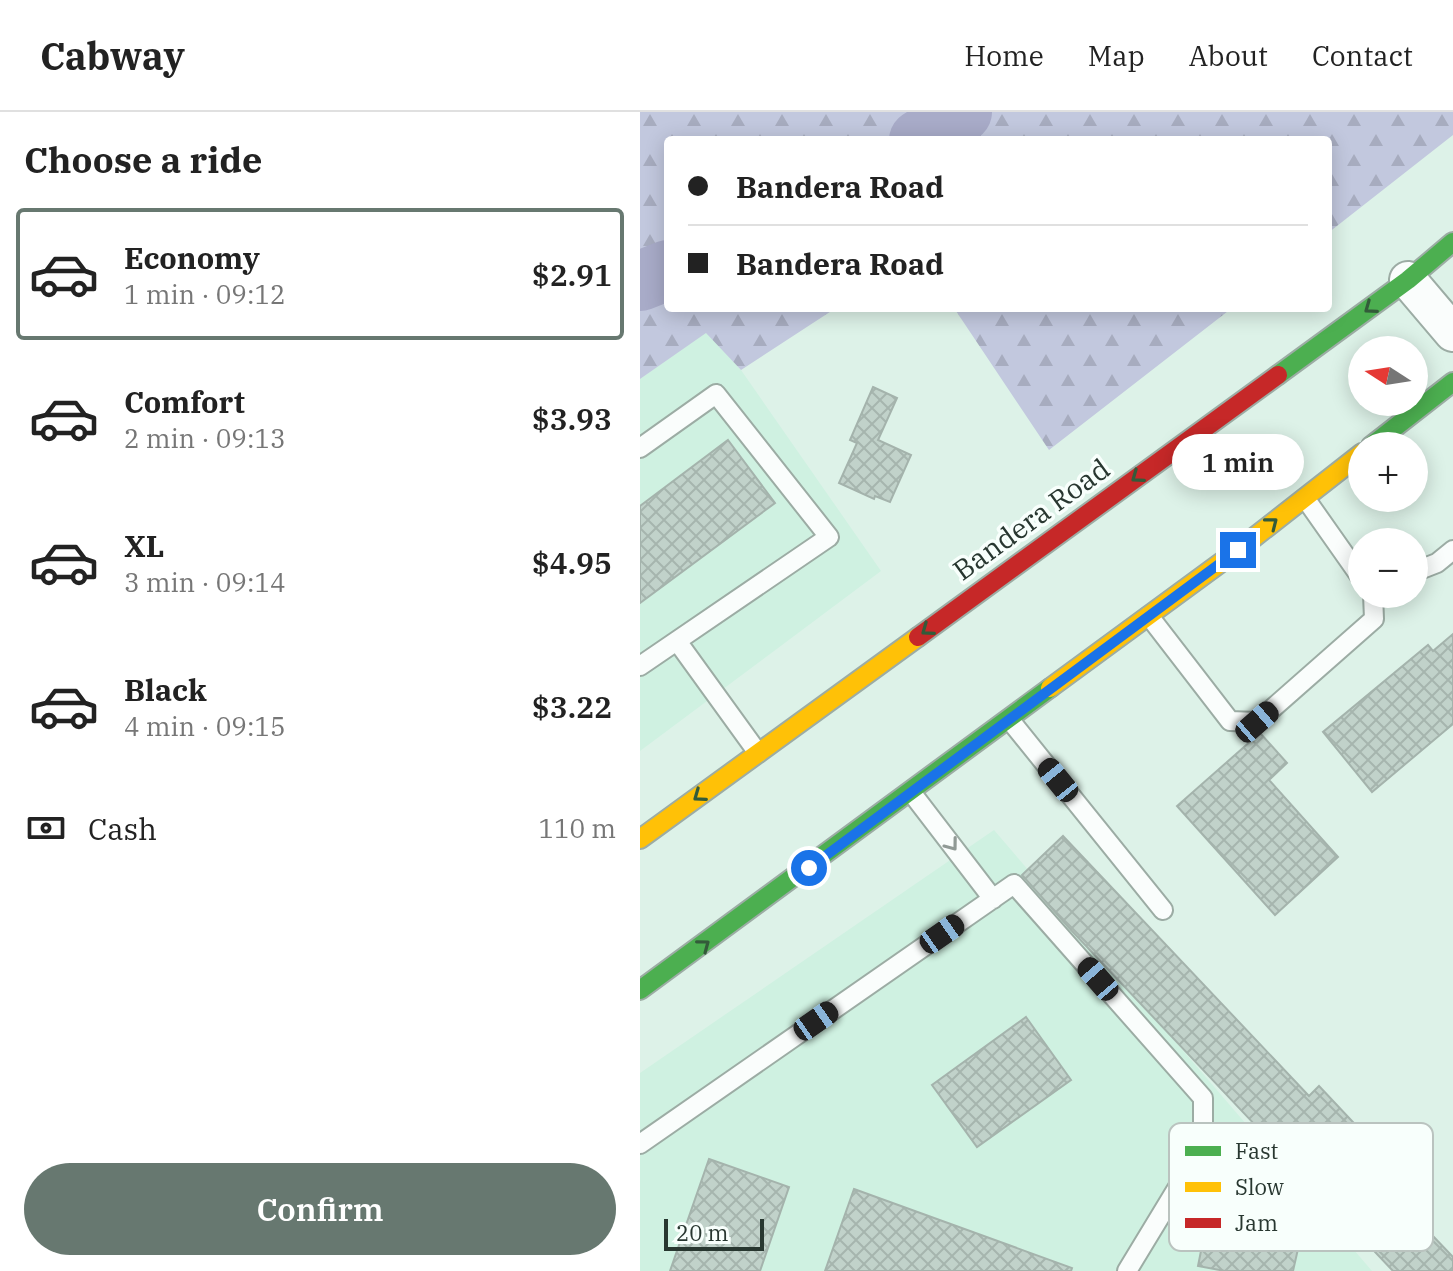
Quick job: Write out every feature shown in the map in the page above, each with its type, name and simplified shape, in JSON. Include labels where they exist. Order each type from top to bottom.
[{"type":"main road","name":"Bandera Road","points":[[640,839],[1408,280],[1453,242]]},
{"type":"main road","points":[[1389,432],[1453,382]]},
{"type":"main road","points":[[640,990],[1149,616],[1348,464]]},
{"type":"street","points":[[1408,280],[1453,333]]},
{"type":"lane","points":[[640,448],[716,394],[829,537],[640,666]]},
{"type":"lane","points":[[1305,498],[1348,551]]},
{"type":"lane","points":[[1428,567],[1453,550]]},
{"type":"lane","points":[[1149,616],[1230,721],[1257,722],[1374,619],[1374,608]]},
{"type":"lane","points":[[677,641],[758,753]]},
{"type":"lane","points":[[1009,719],[1163,910]]},
{"type":"lane","points":[[911,792],[993,899]]},
{"type":"lane","points":[[640,1144],[1014,884],[1203,1098],[1203,1123]]},
{"type":"lane","points":[[1127,1271],[1169,1202]]},
{"type":"shaded area","points":[[706,332],[741,370],[881,571],[640,751],[640,379]]},
{"type":"shaded area","points":[[994,830],[1245,1123],[1169,1123],[1169,1251],[1355,1251],[1372,1271],[640,1271],[640,1073]]},
{"type":"green space","points":[[640,112],[1453,112],[1453,135],[1332,230],[1332,136],[664,136],[664,312],[830,312],[741,370],[706,333],[640,379]]},
{"type":"green space","points":[[957,312],[1227,312],[1049,450]]},
{"type":"building","points":[[873,387],[897,398],[878,440],[911,455],[890,502],[875,496],[874,499],[839,483],[857,443],[850,440]]},
{"type":"building","points":[[728,440],[775,503],[640,603],[640,506]]},
{"type":"building","points":[[1453,634],[1453,724],[1372,792],[1323,732],[1428,645],[1433,651]]},
{"type":"building","points":[[1260,733],[1287,763],[1269,780],[1338,857],[1275,915],[1177,806]]},
{"type":"building","points":[[1063,836],[1309,1096],[1319,1086],[1354,1123],[1253,1123],[1022,875]]},
{"type":"building","points":[[1026,1017],[1071,1080],[977,1147],[932,1085]]},
{"type":"building","points":[[709,1159],[789,1187],[760,1271],[670,1271]]},
{"type":"building","points":[[854,1189],[1072,1268],[1071,1271],[825,1271]]},
{"type":"building","points":[[1433,1236],[1453,1257],[1453,1271],[1393,1271],[1374,1251],[1433,1251]]},
{"type":"building","points":[[1201,1251],[1298,1251],[1293,1271],[1225,1271],[1198,1266]]},
{"type":"waterway","points":[[925,136],[962,112]]},
{"type":"waterway","points":[[640,281],[664,272]]},
{"type":"traffic: fast","points":[[1278,375],[1408,280],[1453,242]]},
{"type":"traffic: fast","points":[[1389,432],[1453,382]]},
{"type":"traffic: fast","points":[[640,990],[1050,688]]},
{"type":"traffic: slow","points":[[1050,688],[1238,550],[1348,464]]},
{"type":"traffic: slow","points":[[640,839],[918,637]]},
{"type":"traffic: jam","points":[[918,637],[1278,375]]},
{"type":"route","points":[[809,868],[1238,550]]}]
